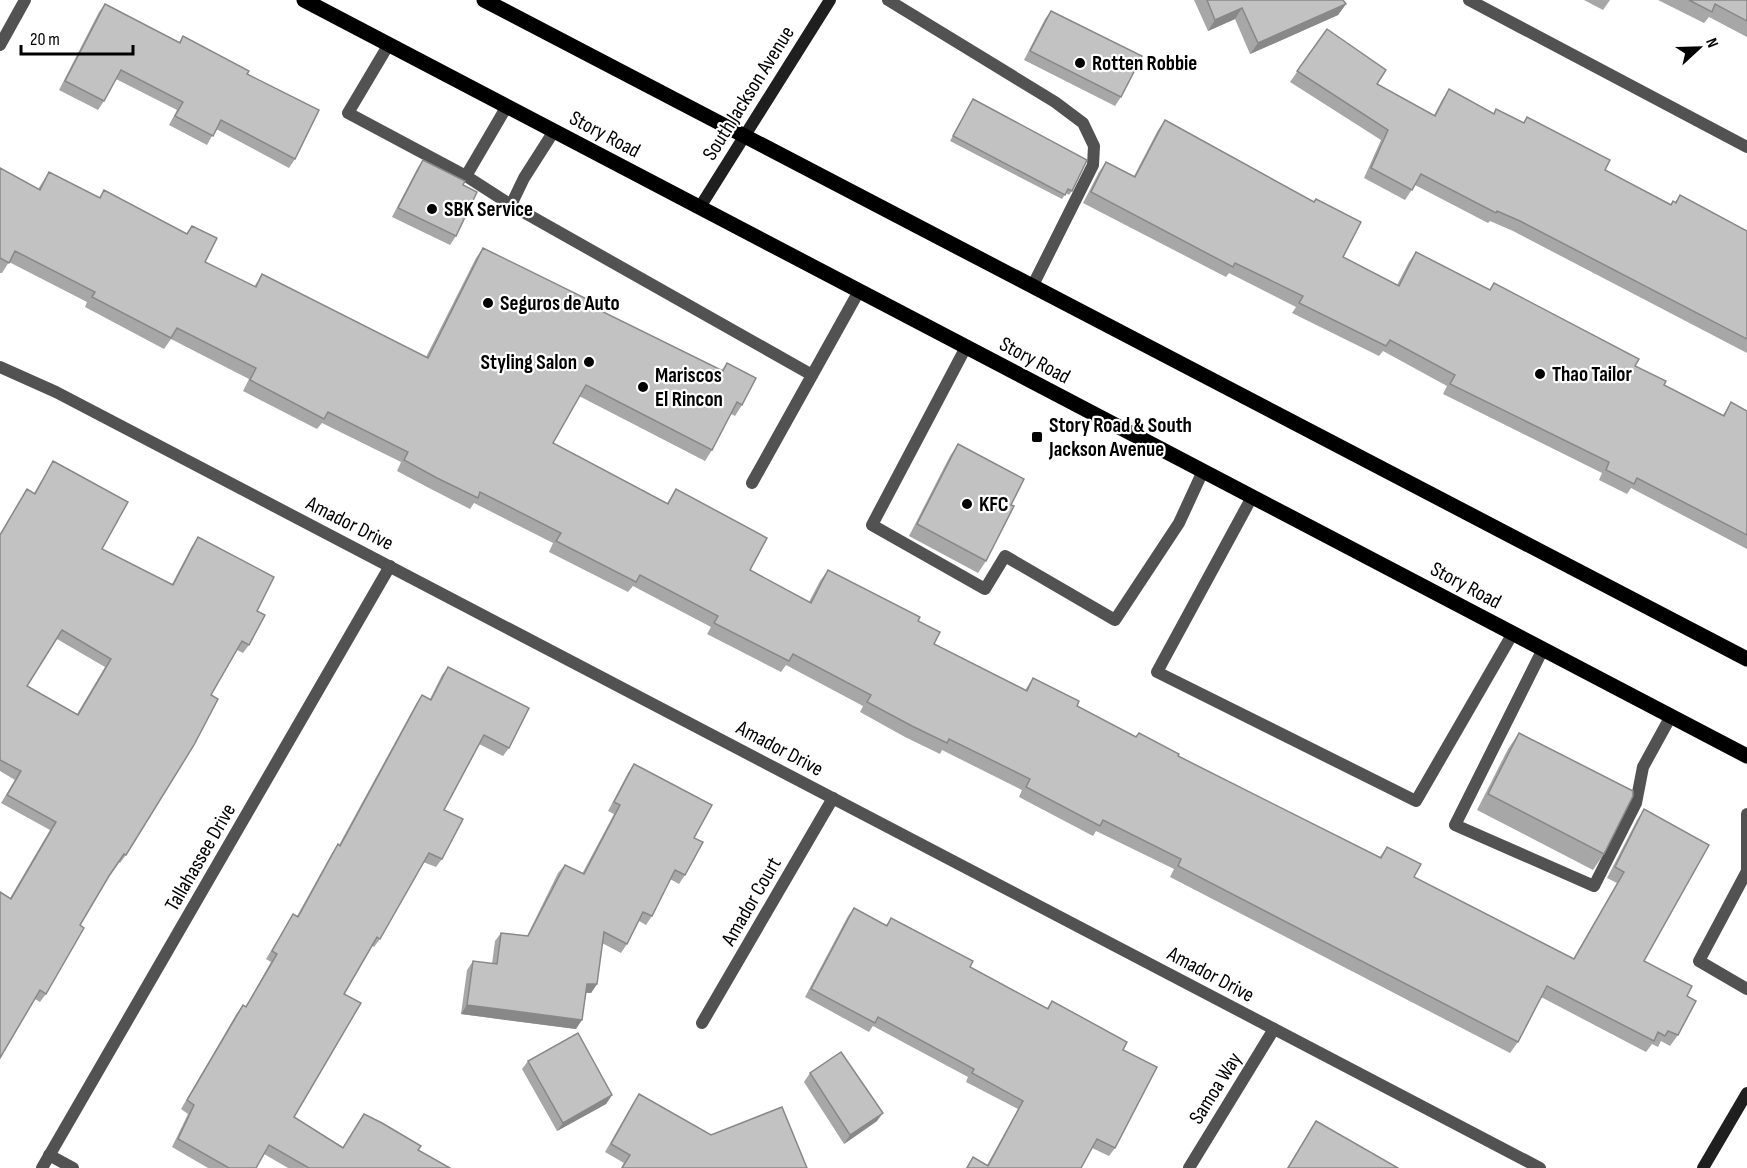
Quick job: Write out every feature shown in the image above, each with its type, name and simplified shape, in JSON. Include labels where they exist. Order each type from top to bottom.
[{"type":"main road","name":"Story Road","points":[[304,0],[1747,756]]},
{"type":"main road","points":[[484,0],[1747,659]]},
{"type":"main road","name":"South Jackson Avenue","points":[[700,207],[830,0]]},
{"type":"main road","points":[[1703,1168],[1747,1093]]},
{"type":"street","points":[[0,45],[25,0]]},
{"type":"street","points":[[888,0],[1045,96],[1083,123],[1094,146],[1093,165],[1033,285]]},
{"type":"street","points":[[1469,0],[1747,147]]},
{"type":"street","points":[[388,44],[348,113],[466,176],[512,205],[812,375]]},
{"type":"street","points":[[466,176],[507,106]]},
{"type":"street","points":[[512,205],[524,178],[554,131]]},
{"type":"street","points":[[752,483],[859,291]]},
{"type":"street","points":[[966,347],[872,525],[985,589],[1005,556],[1115,620],[1179,523],[1203,471]]},
{"type":"street","name":"Amador Drive","points":[[0,367],[56,392],[1540,1168]]},
{"type":"street","points":[[1252,497],[1156,672],[1416,801],[1513,633]]},
{"type":"street","name":"Tallahassee Drive","points":[[42,1168],[390,566]]},
{"type":"street","points":[[1543,649],[1455,825],[1594,886],[1636,803],[1644,767],[1671,716]]},
{"type":"street","name":"Amador Court","points":[[702,1023],[833,798]]},
{"type":"street","points":[[1747,814],[1747,871],[1699,961],[1747,989]]},
{"type":"street","name":"Samoa Way","points":[[1189,1168],[1274,1029]]},
{"type":"street","points":[[49,1155],[73,1168]]},
{"type":"building","points":[[1207,0],[1343,0],[1346,4],[1258,43],[1242,8],[1215,20]]},
{"type":"building","points":[[1689,0],[1747,0],[1747,21],[1715,4],[1712,12]]},
{"type":"building","points":[[105,4],[180,43],[183,36],[249,71],[247,74],[319,110],[295,159],[221,120],[213,136],[175,116],[183,102],[121,70],[104,101],[65,81]]},
{"type":"building","name":"Rotten Robbie","points":[[1051,11],[1142,56],[1121,97],[1030,51]]},
{"type":"building","points":[[1327,29],[1386,70],[1377,84],[1435,116],[1449,89],[1494,114],[1496,109],[1524,123],[1527,117],[1610,160],[1605,170],[1671,205],[1673,201],[1676,203],[1680,195],[1747,231],[1747,339],[1520,221],[1497,211],[1496,213],[1421,174],[1412,190],[1371,168],[1388,130],[1297,71]]},
{"type":"building","points":[[973,99],[1087,160],[1072,191],[1068,189],[1065,195],[953,136]]},
{"type":"building","points":[[1165,120],[1314,202],[1316,199],[1361,222],[1343,257],[1399,286],[1416,252],[1490,290],[1494,283],[1639,359],[1635,366],[1666,381],[1664,385],[1724,416],[1731,402],[1747,411],[1747,535],[1637,478],[1634,484],[1606,470],[1609,462],[1450,384],[1455,375],[1390,340],[1386,346],[1299,303],[1303,296],[1235,263],[1233,267],[1091,192],[1106,162],[1135,177]]},
{"type":"building","name":"SBK Service","points":[[423,160],[465,181],[463,185],[477,192],[456,236],[398,208]]},
{"type":"building","points":[[0,168],[40,190],[49,172],[100,198],[104,190],[187,234],[192,226],[217,238],[205,262],[256,287],[262,274],[428,358],[483,248],[595,303],[593,307],[723,371],[727,363],[756,378],[742,405],[737,402],[712,450],[586,385],[553,443],[668,504],[676,489],[767,538],[750,570],[811,603],[828,570],[920,617],[918,621],[940,632],[934,644],[1027,691],[1033,678],[1079,701],[1077,706],[1136,737],[1139,733],[1179,754],[1178,756],[1381,858],[1387,847],[1421,864],[1414,877],[1574,959],[1624,872],[1615,867],[1644,809],[1709,845],[1644,961],[1692,986],[1687,996],[1696,1001],[1678,1035],[1668,1031],[1665,1036],[1658,1032],[1654,1041],[1547,986],[1518,1042],[1178,866],[1181,859],[1103,820],[1100,826],[1026,787],[1030,779],[949,739],[947,743],[867,702],[871,695],[793,654],[789,661],[714,623],[718,616],[640,575],[636,582],[556,541],[561,533],[480,492],[478,498],[437,478],[404,460],[408,452],[328,412],[324,419],[250,380],[256,368],[177,328],[171,338],[92,297],[95,292],[15,251],[9,263],[0,258]]},
{"type":"building","name":"KFC","points":[[958,444],[1024,479],[1011,505],[1014,506],[986,561],[917,524]]},
{"type":"building","points":[[53,461],[128,502],[102,549],[173,585],[198,537],[274,577],[257,611],[265,615],[249,645],[242,641],[211,695],[218,699],[194,745],[126,855],[124,854],[109,876],[80,925],[84,928],[46,994],[40,990],[0,1058],[0,892],[11,899],[56,822],[7,795],[21,771],[0,760],[0,535],[27,489],[35,494]],"holes":[[[62,630],[111,659],[78,715],[27,686]]]},
{"type":"building","points":[[448,667],[529,708],[509,748],[484,735],[444,810],[463,819],[442,859],[429,853],[380,939],[377,937],[344,994],[361,1003],[294,1117],[343,1148],[364,1114],[421,1146],[418,1150],[450,1168],[309,1168],[269,1145],[256,1168],[229,1168],[178,1139],[194,1105],[187,1100],[243,1005],[246,1007],[277,954],[272,951],[293,914],[298,917],[338,844],[340,846],[422,695],[431,700]]},
{"type":"building","points":[[1519,733],[1633,791],[1633,796],[1604,854],[1488,794]]},
{"type":"building","points":[[634,764],[712,805],[694,838],[703,842],[685,875],[675,870],[652,916],[643,912],[627,944],[604,932],[597,984],[587,984],[582,1020],[467,1005],[473,961],[497,964],[501,933],[528,936],[565,865],[584,874],[620,805],[614,802]]},
{"type":"building","points":[[854,908],[887,926],[891,918],[973,961],[970,967],[1048,1009],[1052,1001],[1127,1042],[1123,1050],[1157,1067],[1115,1148],[1097,1139],[1081,1168],[967,1168],[973,1157],[988,1166],[1023,1101],[972,1073],[974,1069],[878,1017],[875,1023],[811,989]]},
{"type":"building","points":[[578,1033],[612,1095],[563,1123],[528,1061]]},
{"type":"building","points":[[841,1052],[883,1113],[850,1135],[810,1073]]},
{"type":"building","points":[[639,1094],[711,1135],[782,1107],[807,1168],[622,1168],[630,1155],[611,1144]]},
{"type":"building","points":[[1316,1121],[1398,1168],[1288,1168]]},
{"type":"place","name":"Rotten Robbie","points":[[1080,63]]},
{"type":"place","name":"SBK Service","points":[[432,209]]},
{"type":"place","name":"Seguros de Auto","points":[[488,303]]},
{"type":"place","name":"Styling Salon","points":[[589,362]]},
{"type":"place","name":"Thao Tailor","points":[[1540,374]]},
{"type":"place","name":"Mariscos El Rincon","points":[[643,387]]},
{"type":"place","name":"Story Road & South Jackson Avenue","points":[[1037,437]]},
{"type":"place","name":"KFC","points":[[967,504]]}]
